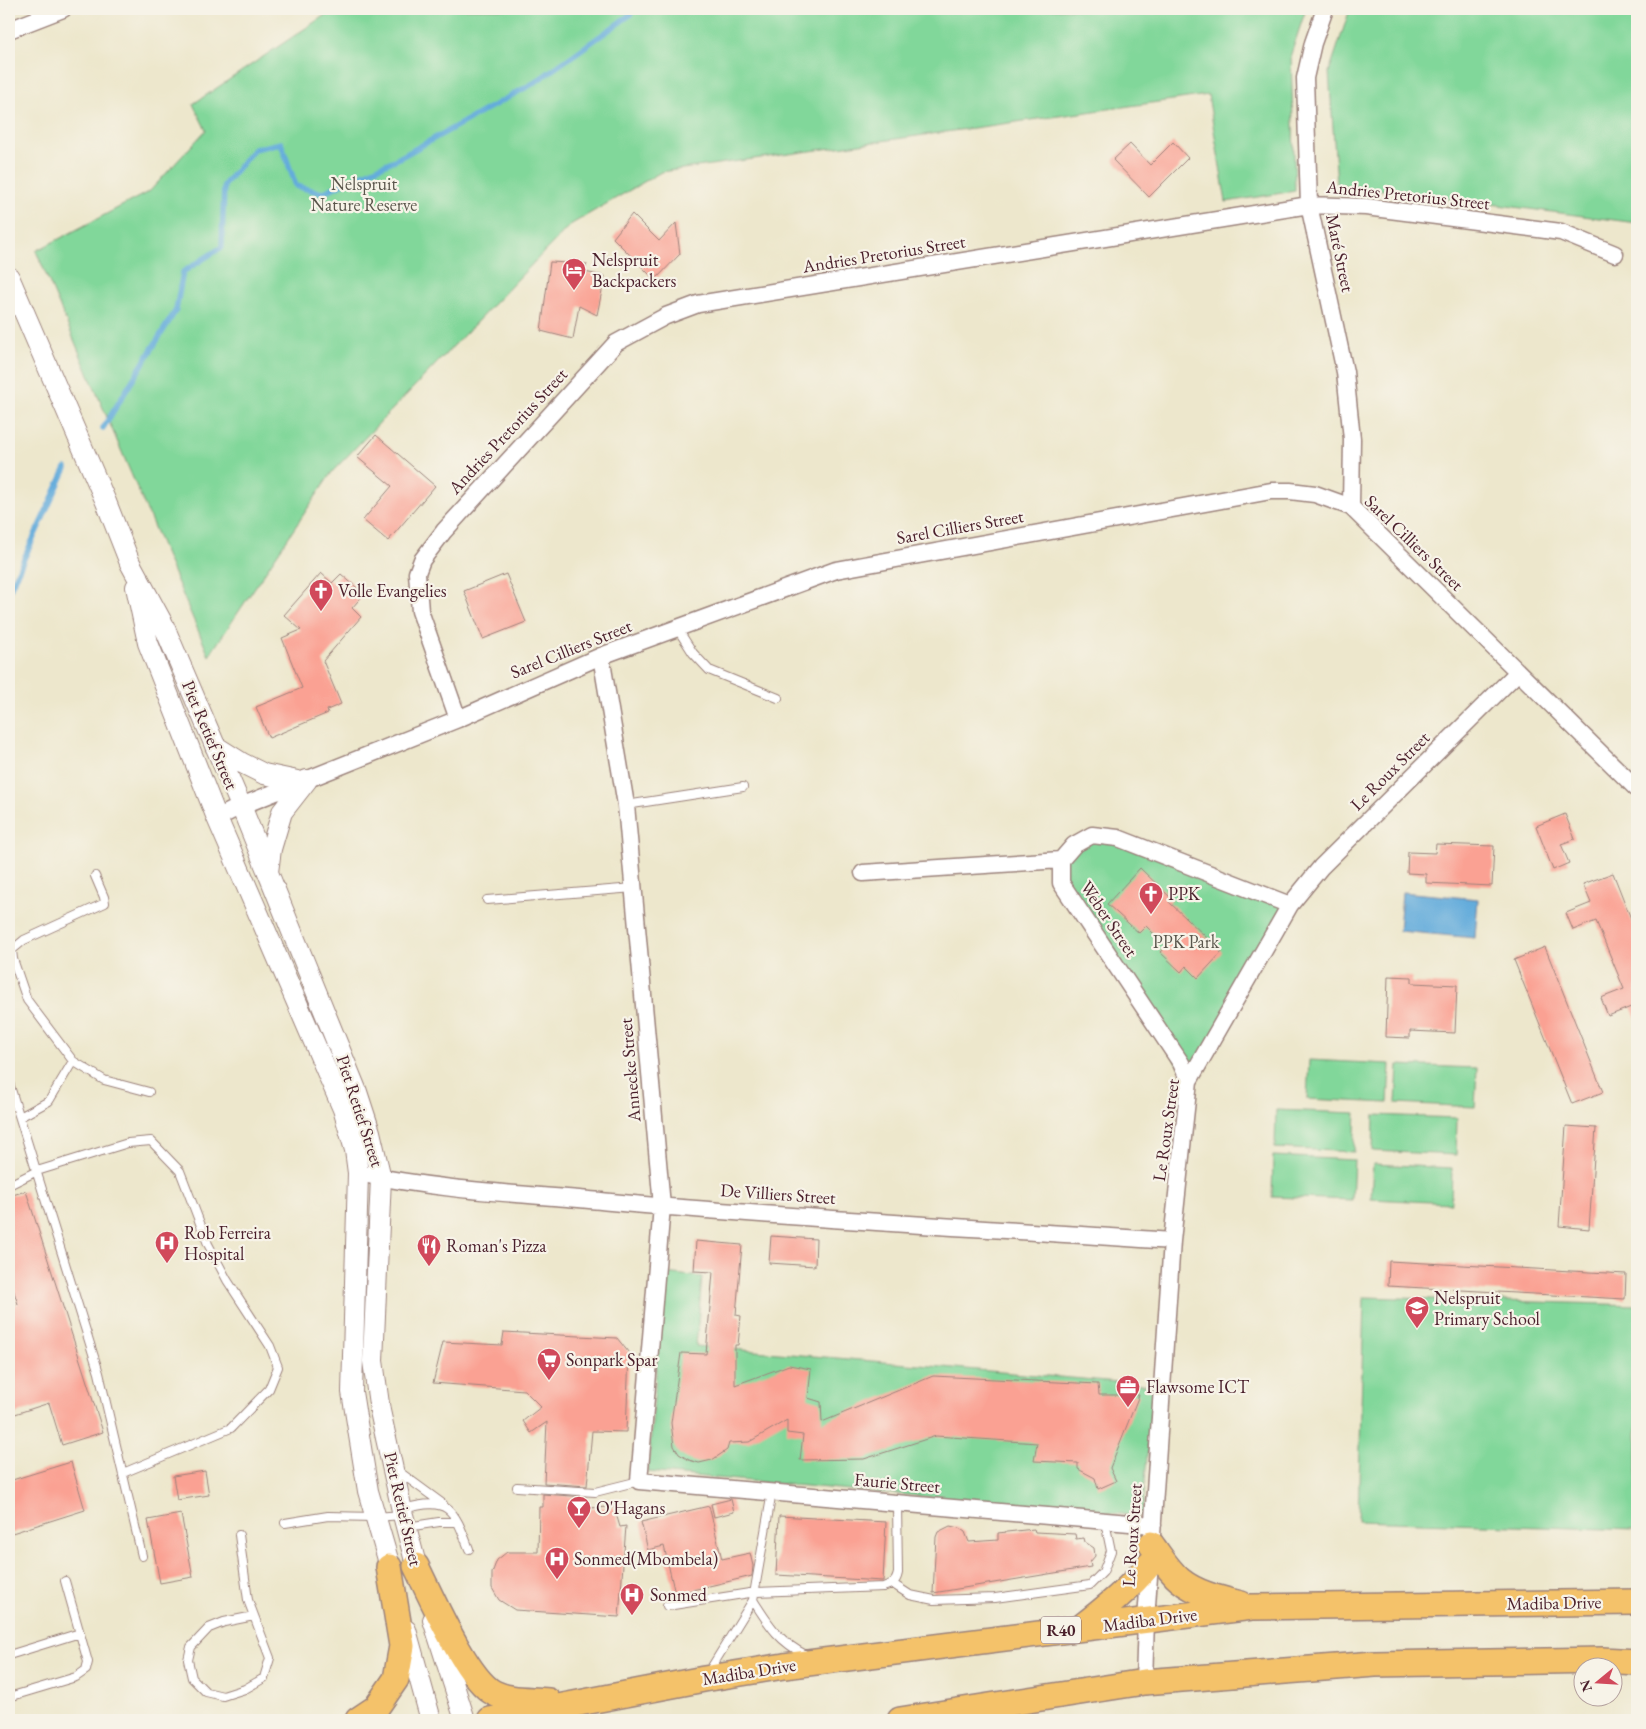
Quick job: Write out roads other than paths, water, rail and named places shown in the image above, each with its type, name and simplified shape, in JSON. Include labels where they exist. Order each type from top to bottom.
[{"type":"main road","points":[[1080,1628],[1114,1602],[1151,1544],[1181,1581],[1209,1596],[1252,1608]]},
{"type":"main road","points":[[416,1566],[461,1654],[481,1682],[494,1693],[512,1698],[584,1703]]},
{"type":"main road","points":[[358,1720],[376,1708],[396,1679],[402,1646],[389,1567]]},
{"type":"main road","name":"Madiba Drive","points":[[490,1720],[704,1679],[818,1661],[1252,1608],[1637,1602]]},
{"type":"main road","points":[[900,1720],[1144,1682],[1376,1664],[1602,1660],[1637,1662]]},
{"type":"street","points":[[9,30],[63,9]]},
{"type":"street","name":"Maré Street","points":[[1325,9],[1313,43],[1305,78],[1309,205],[1345,372],[1352,439],[1351,508]]},
{"type":"street","name":"Andries Pretorius Street","points":[[458,719],[420,611],[417,572],[422,560],[444,531],[616,343],[666,316],[698,304],[1309,205],[1366,207],[1561,232],[1615,254]]},
{"type":"street","name":"Piet Retief Street","points":[[9,277],[106,502],[130,563],[163,624],[241,806],[357,1092],[370,1132],[382,1178],[373,1361],[380,1411],[416,1566],[465,1720]]},
{"type":"street","name":"Sarel Cilliers Street","points":[[217,818],[241,806],[458,719],[601,656],[836,570],[1271,491],[1315,494],[1351,508],[1637,789]]},
{"type":"street","name":"Piet Retief Street","points":[[130,563],[148,643],[217,818],[343,1109],[355,1150],[358,1173],[352,1392],[366,1478],[375,1517],[431,1720]]},
{"type":"street","name":"Annecke Street","points":[[601,656],[626,805],[662,1206],[639,1481]]},
{"type":"street","name":"Le Roux Street","points":[[1144,1682],[1146,1620],[1172,1241],[1189,1081],[1290,906],[1321,867],[1518,672]]},
{"type":"street","points":[[215,746],[264,774],[304,781],[282,812],[271,849],[268,872]]},
{"type":"street","points":[[862,873],[1061,860],[1074,844],[1092,835],[1118,838],[1290,906]]},
{"type":"street","name":"Weber Street","points":[[1061,860],[1061,883],[1181,1063],[1189,1081]]},
{"type":"street","name":"De Villiers Street","points":[[358,1173],[449,1187],[662,1206],[1172,1241]]},
{"type":"street","name":"Faurie Street","points":[[639,1481],[1105,1522],[1151,1544]]},
{"type":"lane","points":[[677,628],[693,653],[709,670],[778,698]]},
{"type":"lane","points":[[626,805],[743,787]]},
{"type":"lane","points":[[95,876],[105,903],[24,940],[12,950],[13,959],[27,1000],[73,1061],[104,1080],[149,1092]]},
{"type":"lane","points":[[487,900],[634,888]]},
{"type":"lane","points":[[20,1117],[49,1101],[73,1061]]},
{"type":"lane","points":[[9,1083],[99,1373],[142,1556]]},
{"type":"lane","points":[[9,1184],[37,1171],[128,1143],[152,1141],[180,1171],[208,1244],[227,1280],[270,1346],[278,1367],[269,1389],[231,1428],[123,1473]]},
{"type":"lane","points":[[392,1467],[446,1507],[457,1522],[470,1548]]},
{"type":"lane","points":[[516,1487],[595,1492],[639,1481]]},
{"type":"lane","points":[[704,1679],[754,1596],[772,1492]]},
{"type":"lane","points":[[404,1517],[433,1503],[446,1507]]},
{"type":"lane","points":[[667,1606],[754,1596],[883,1587],[892,1584],[896,1580],[898,1573],[897,1503]]},
{"type":"lane","points":[[285,1523],[328,1516],[404,1517],[426,1524],[457,1522]]},
{"type":"lane","points":[[892,1584],[910,1595],[934,1600],[995,1598],[1090,1585],[1104,1572],[1111,1550],[1105,1522]]},
{"type":"lane","points":[[240,1535],[248,1600],[270,1658],[264,1678],[245,1690],[223,1696],[206,1692],[192,1678],[188,1660],[191,1647],[209,1628],[224,1622],[254,1616]]},
{"type":"lane","points":[[9,1697],[76,1677],[86,1670],[88,1662],[65,1581]]},
{"type":"lane","points":[[754,1596],[772,1630],[784,1642],[818,1661]]},
{"type":"lane","points":[[9,1655],[80,1633]]},
{"type":"water","points":[[1402,892],[1478,899],[1475,938],[1399,931]]},
{"type":"waterway","points":[[103,428],[176,310],[183,272],[222,247],[224,185],[254,149],[281,143],[296,186],[322,193],[399,158],[534,83],[630,15],[634,9]]},
{"type":"waterway","points":[[9,591],[66,468]]},
{"type":"place","name":"Nelspruit Backpackers","points":[[574,291]]},
{"type":"place","name":"Volle Evangelies","points":[[321,612]]},
{"type":"place","name":"PPK","points":[[1151,915]]},
{"type":"place","name":"Rob Ferreira Hospital","points":[[167,1264]]},
{"type":"place","name":"Roman's Pizza","points":[[429,1267]]},
{"type":"place","name":"Nelspruit Primary School","points":[[1417,1329]]},
{"type":"place","name":"Sonpark Spar","points":[[549,1381]]},
{"type":"place","name":"Flawsome ICT","points":[[1128,1408]]},
{"type":"place","name":"O'Hagans","points":[[579,1529]]},
{"type":"place","name":"Sonmed(Mbombela)","points":[[557,1580]]},
{"type":"place","name":"Sonmed","points":[[632,1616]]},
{"type":"park label","name":"Nelspruit Nature Reserve","points":[[364,194]]},
{"type":"park label","name":"PPK Park","points":[[1186,942]]}]
